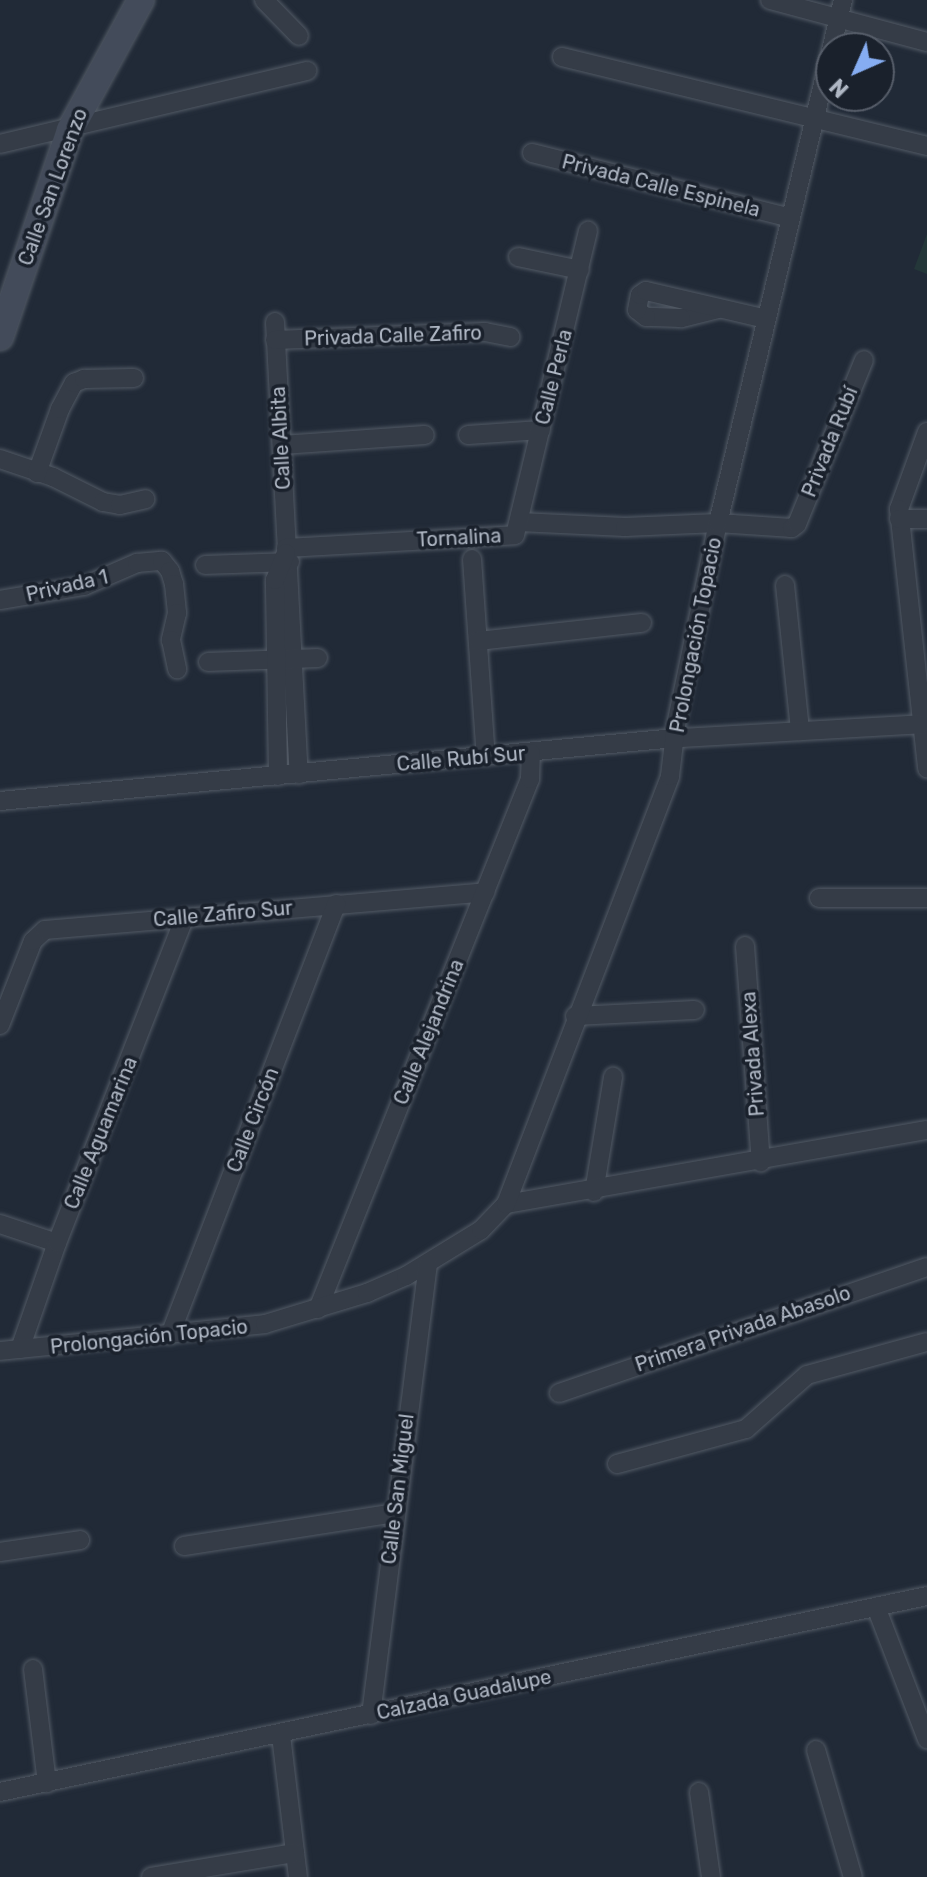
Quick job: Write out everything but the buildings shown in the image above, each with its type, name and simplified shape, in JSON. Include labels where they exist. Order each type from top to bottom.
[{"type":"street","name":"Calle San Lorenzo","points":[[0,337],[70,130],[141,0]]},
{"type":"street","points":[[264,0],[299,36]]},
{"type":"street","points":[[770,0],[841,8],[927,42]]},
{"type":"street","name":"Prolongación Topacio","points":[[0,1351],[253,1327],[318,1309],[367,1293],[428,1264],[481,1230],[506,1204],[575,1016],[670,776],[718,523],[841,8]]},
{"type":"street","points":[[562,57],[927,146]]},
{"type":"street","points":[[0,144],[70,130],[307,71]]},
{"type":"street","name":"Privada Calle Espinela","points":[[532,153],[790,218]]},
{"type":"street","name":"Calle Perla","points":[[519,522],[588,231]]},
{"type":"street","points":[[518,257],[580,270]]},
{"type":"street","points":[[718,309],[766,319]]},
{"type":"street","name":"Privada Calle Zafiro","points":[[275,331],[481,332],[511,337]]},
{"type":"street","name":"Calle Albita","points":[[275,331],[299,774]]},
{"type":"street","name":"Privada Rubí","points":[[797,524],[864,360]]},
{"type":"street","points":[[37,473],[60,409],[74,383],[84,379],[134,378]]},
{"type":"street","points":[[468,435],[541,430]]},
{"type":"street","points":[[927,432],[901,498],[899,519],[919,637],[921,724],[927,768]]},
{"type":"street","points":[[282,445],[425,435]]},
{"type":"street","points":[[0,459],[111,504],[145,499]]},
{"type":"street","points":[[899,519],[927,519]]},
{"type":"street","name":"Tornalina","points":[[205,565],[510,536],[516,532],[519,522],[625,527],[718,523],[783,529],[797,524]]},
{"type":"street","name":"Calle Albita","points":[[278,776],[275,580],[286,556]]},
{"type":"street","points":[[472,559],[486,757]]},
{"type":"street","name":"Privada 1","points":[[0,600],[84,586],[137,563],[162,561],[170,571],[174,584],[177,613],[171,640],[177,669]]},
{"type":"street","points":[[785,585],[800,731]]},
{"type":"street","points":[[478,641],[642,623]]},
{"type":"street","points":[[208,662],[318,658]]},
{"type":"street","name":"Calle Rubí Sur","points":[[0,801],[675,739],[921,724]]},
{"type":"street","name":"Calle Alejandrina","points":[[318,1309],[530,779],[531,753]]},
{"type":"street","name":"Calle Zafiro Sur","points":[[4,1003],[33,941],[45,930],[485,892]]},
{"type":"street","points":[[819,898],[927,898]]},
{"type":"street","name":"Calle Circón","points":[[170,1335],[336,904]]},
{"type":"street","name":"Calle Aguamarina","points":[[20,1349],[57,1243],[185,917]]},
{"type":"street","name":"Privada Alexa","points":[[745,946],[761,1162]]},
{"type":"street","points":[[0,1025],[4,1003]]},
{"type":"street","points":[[575,1016],[695,1010]]},
{"type":"street","points":[[594,1192],[613,1077]]},
{"type":"street","points":[[506,1204],[594,1192],[927,1130]]},
{"type":"street","points":[[0,1224],[57,1243]]},
{"type":"street","name":"Calle San Miguel","points":[[371,1715],[394,1513],[428,1264]]},
{"type":"street","name":"Primera Privada Abasolo","points":[[559,1393],[927,1267]]},
{"type":"street","points":[[617,1464],[746,1429],[807,1375],[927,1342]]},
{"type":"street","points":[[184,1546],[394,1513]]},
{"type":"street","points":[[0,1552],[80,1540]]},
{"type":"street","name":"Calzada Guadalupe","points":[[0,1792],[927,1596]]},
{"type":"street","points":[[876,1607],[927,1739]]},
{"type":"street","points":[[33,1669],[47,1783]]},
{"type":"street","points":[[281,1735],[298,1877]]},
{"type":"street","points":[[816,1750],[853,1877]]},
{"type":"street","points":[[699,1792],[711,1877]]},
{"type":"street","points":[[151,1877],[295,1853]]},
{"type":"shaded area","points":[[927,234],[927,274],[914,269]]}]
